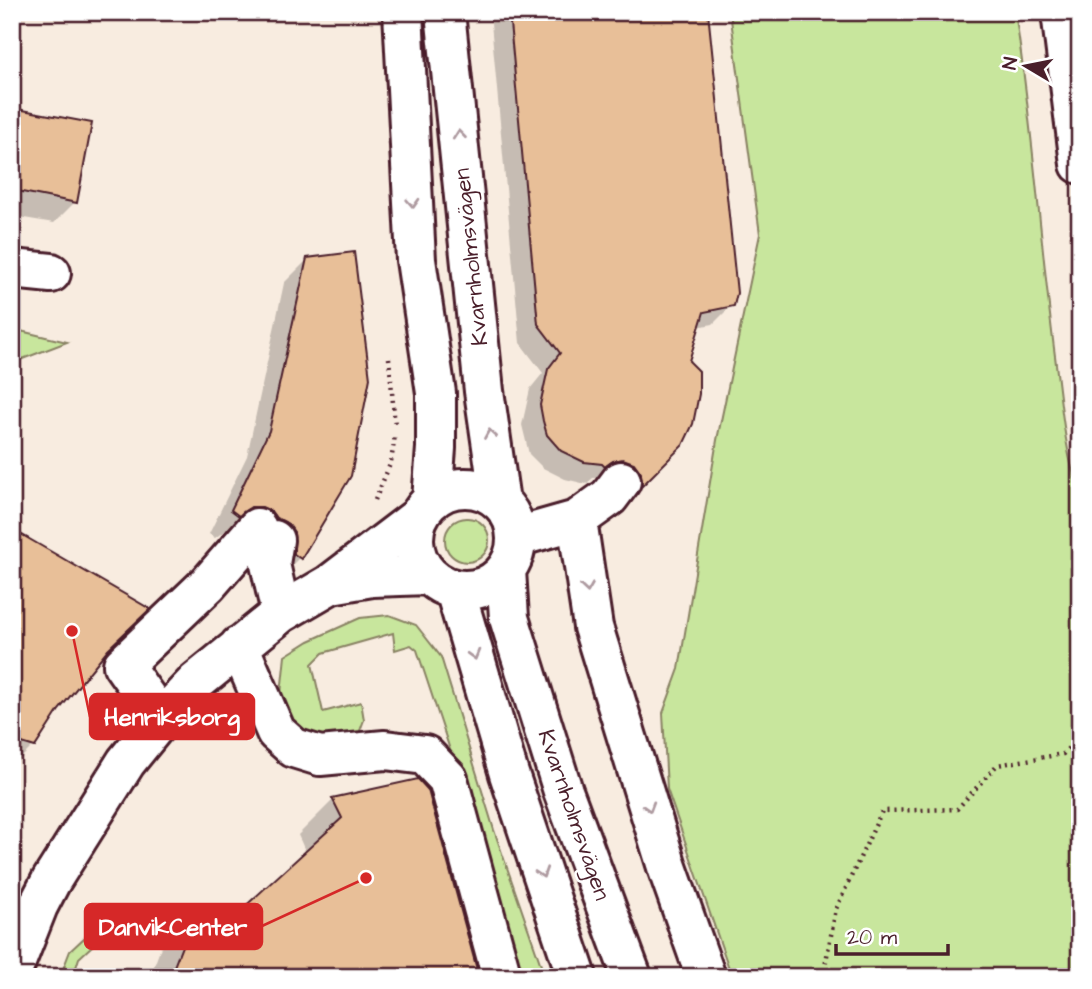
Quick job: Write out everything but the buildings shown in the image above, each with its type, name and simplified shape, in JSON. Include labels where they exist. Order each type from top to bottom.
[{"type":"street","points":[[403,12],[416,260],[436,393],[436,448],[425,509],[412,539],[417,559],[442,582]]},
{"type":"street","name":"Kvarnholmsvägen","points":[[445,12],[484,391],[500,502]]},
{"type":"street","points":[[1061,12],[1080,164]]},
{"type":"street","points":[[12,269],[51,273]]},
{"type":"street","points":[[329,585],[372,577],[442,582],[477,589],[494,582],[512,553],[577,520],[609,496],[621,481]]},
{"type":"street","points":[[12,972],[25,899],[126,762],[196,682],[281,613],[329,585],[444,493],[464,488],[483,489],[500,502],[512,517],[512,553]]},
{"type":"street","points":[[577,520],[593,628],[667,867],[706,977]]},
{"type":"street","points":[[161,719],[124,665],[208,584],[265,534],[281,613]]},
{"type":"street","name":"Kvarnholmsvägen","points":[[512,553],[509,618],[563,791],[632,977]]},
{"type":"street","name":"Kvarnholmsvägen","points":[[442,582],[577,977]]},
{"type":"street","points":[[239,646],[276,732],[294,748],[320,756],[385,750],[425,755],[448,779],[501,974]]},
{"type":"path","points":[[823,977],[836,909],[882,811],[957,808],[997,765],[1063,754],[1080,735]]},
{"type":"green space","points":[[730,12],[1015,12],[1062,410],[1067,445],[1080,497],[1080,977],[732,977],[667,789],[663,713],[679,669],[717,440],[760,234]]},
{"type":"green space","points":[[12,329],[67,342],[12,363]]},
{"type":"green space","points":[[467,518],[482,525],[489,540],[482,555],[467,562],[452,555],[445,540],[452,525]]},
{"type":"green space","points":[[389,615],[416,625],[441,657],[494,830],[545,977],[512,977],[459,777],[417,650],[411,645],[395,650],[393,633],[323,653],[312,664],[323,712],[361,702],[364,720],[358,736],[324,746],[292,728],[281,694],[285,656],[309,641],[360,618]]},
{"type":"green space","points":[[84,938],[92,946],[79,958],[73,977],[60,977],[70,951]]},
{"type":"place","name":"Henriksborg","points":[[72,631]]},
{"type":"place","name":"DanvikCenter","points":[[366,878]]}]
